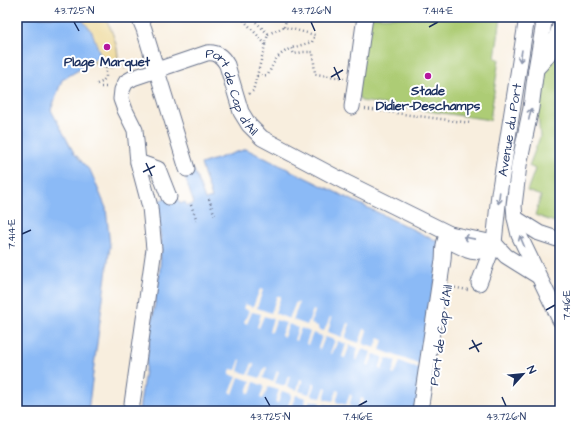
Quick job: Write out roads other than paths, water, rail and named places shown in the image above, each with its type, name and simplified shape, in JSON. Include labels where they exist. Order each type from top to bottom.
[{"type":"street","points":[[139,17],[157,70],[187,169]]},
{"type":"street","points":[[352,107],[365,17]]},
{"type":"street","name":"Avenue du Port","points":[[475,287],[494,243],[499,194],[528,17]]},
{"type":"street","points":[[545,17],[531,108],[519,165],[514,206],[519,236],[560,320]]},
{"type":"street","points":[[536,68],[544,61],[553,48],[560,26]]},
{"type":"street","name":"Port de Cap d'Ail","points":[[131,411],[154,249],[150,207],[138,162],[135,130],[121,99],[122,90],[126,82],[133,78],[207,53],[218,54],[227,65],[241,112],[249,125],[262,138],[345,182],[450,234],[450,261],[428,411]]},
{"type":"street","points":[[138,162],[158,169],[169,197]]},
{"type":"street","points":[[515,218],[539,233],[560,240]]},
{"type":"street","points":[[420,411],[445,242],[447,237],[450,234],[455,244],[469,252],[479,252],[494,243],[506,256],[539,276]]},
{"type":"water","points":[[17,17],[80,17],[92,32],[100,54],[92,62],[62,80],[51,110],[74,153],[91,172],[106,208],[110,246],[88,411],[17,411]]},
{"type":"water","points":[[246,149],[441,243],[416,411],[139,411],[160,269],[161,242],[156,202],[175,194],[180,204],[185,202],[187,206],[194,204],[184,174],[194,170],[205,200],[212,198],[201,164]]},
{"type":"place","name":"Plage Marquet","points":[[107,47]]},
{"type":"place","name":"Stade Didier-Deschamps","points":[[428,76]]}]
